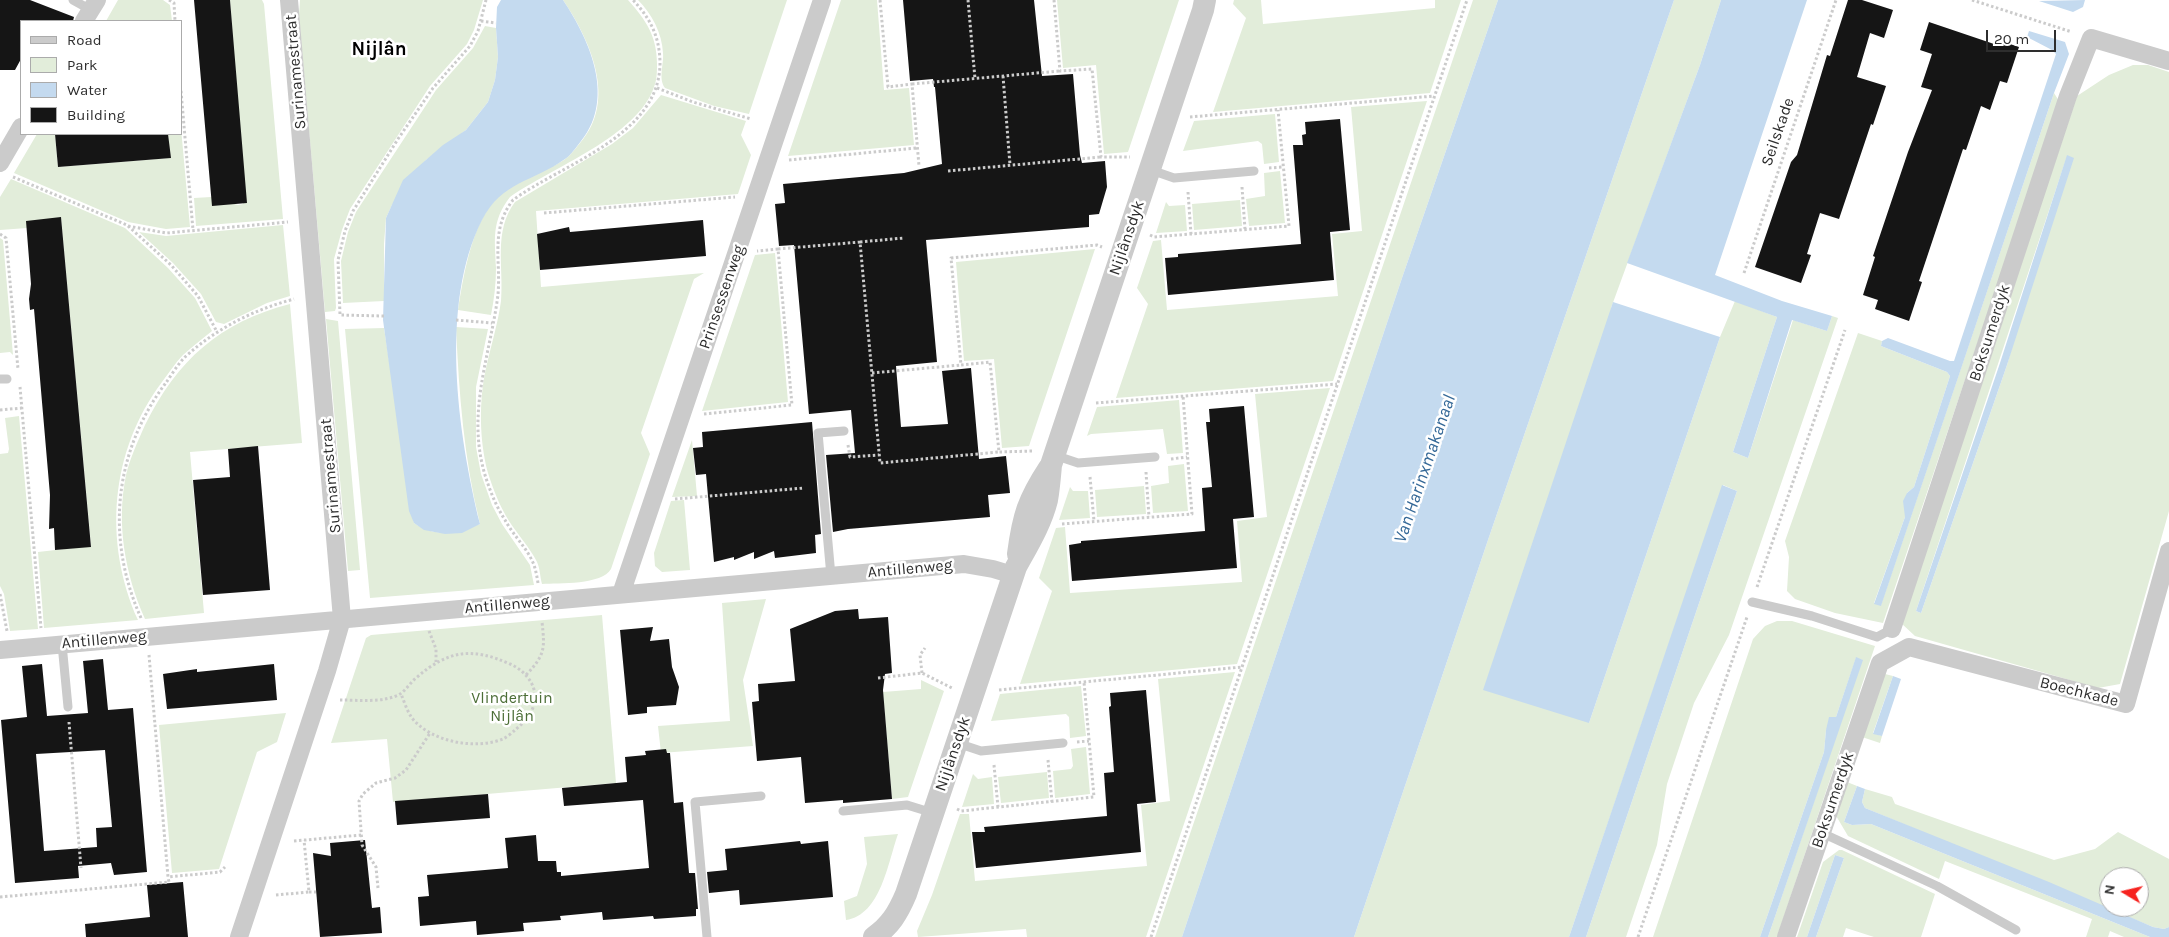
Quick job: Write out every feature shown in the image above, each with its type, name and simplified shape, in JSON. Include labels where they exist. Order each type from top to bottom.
[{"type":"street","name":"Surinamestraat","points":[[240,937],[328,670],[342,619],[289,0]]},
{"type":"street","name":"Prinsessenweg","points":[[621,594],[822,0]]},
{"type":"street","name":"Nijlânsdyk","points":[[882,935],[900,909],[1014,571],[1036,530],[1044,507],[1046,457],[1141,164],[1206,3]]},
{"type":"street","points":[[2091,38],[2169,61]]},
{"type":"street","name":"Boksumerdyk","points":[[1892,629],[2068,96],[2091,38]]},
{"type":"street","points":[[3,168],[20,129]]},
{"type":"street","name":"Boechkade","points":[[1880,663],[1909,648],[2126,704],[2169,551]]},
{"type":"street","name":"Antillenweg","points":[[5,649],[964,564],[1014,571]]},
{"type":"street","name":"Boksumerdyk","points":[[1786,937],[1880,663]]},
{"type":"lane","points":[[73,0],[91,10]]},
{"type":"lane","points":[[1141,164],[1174,178],[1254,171]]},
{"type":"lane","points":[[830,576],[818,433],[844,431]]},
{"type":"lane","points":[[1046,457],[1078,463],[1155,457]]},
{"type":"lane","points":[[1752,602],[1812,616],[1877,637],[1892,629]]},
{"type":"lane","points":[[62,644],[68,707]]},
{"type":"lane","points":[[957,743],[981,751],[1063,744]]},
{"type":"lane","points":[[707,937],[696,802],[761,796]]},
{"type":"lane","points":[[843,811],[908,805],[933,814]]},
{"type":"lane","points":[[1822,832],[1937,886],[2016,930]]},
{"type":"path","points":[[169,0],[174,3],[175,20]]},
{"type":"path","points":[[384,316],[340,315],[338,260],[345,231],[353,211],[389,153],[438,82],[470,46],[481,21],[486,0]]},
{"type":"path","points":[[539,591],[534,564],[505,522],[495,503],[485,473],[480,446],[480,387],[498,294],[497,237],[505,210],[513,200],[526,190],[610,141],[631,126],[649,104],[657,88],[660,52],[656,35],[648,17],[633,0]]},
{"type":"path","points":[[880,0],[888,87],[1092,69],[1101,158]]},
{"type":"path","points":[[968,0],[975,79]]},
{"type":"path","points":[[1054,0],[1060,71]]},
{"type":"path","points":[[1150,937],[1466,0]]},
{"type":"path","name":"Seilskade","points":[[1744,273],[1836,0]]},
{"type":"path","points":[[1972,0],[2091,38]]},
{"type":"path","points":[[481,21],[496,22]]},
{"type":"path","points":[[1002,76],[1010,166]]},
{"type":"path","points":[[912,84],[919,166]]},
{"type":"path","points":[[657,88],[693,102],[751,119]]},
{"type":"path","points":[[1189,117],[1434,96]]},
{"type":"path","points":[[1150,235],[1154,237],[1289,226],[1278,110]]},
{"type":"path","points":[[182,113],[193,230]]},
{"type":"path","points":[[770,154],[786,160],[917,148]]},
{"type":"path","points":[[948,171],[1126,156],[1141,164]]},
{"type":"path","points":[[3,168],[126,225],[166,232],[288,222]]},
{"type":"path","points":[[1241,172],[1246,229]]},
{"type":"path","points":[[1186,176],[1191,234]]},
{"type":"path","points":[[544,214],[741,197]]},
{"type":"path","points":[[126,225],[171,265],[198,296],[217,332]]},
{"type":"path","points":[[0,234],[6,238],[19,378]]},
{"type":"path","points":[[739,246],[756,251],[904,238]]},
{"type":"path","points":[[860,242],[880,464],[1028,449],[1046,457]]},
{"type":"path","points":[[961,365],[951,258],[1097,245],[1102,247]]},
{"type":"path","points":[[684,408],[701,414],[792,405],[778,249]]},
{"type":"path","points":[[0,897],[169,882],[148,636],[131,595],[122,559],[119,523],[123,474],[135,437],[154,398],[184,359],[217,332],[248,314],[295,298]]},
{"type":"path","points":[[456,320],[492,323]]},
{"type":"path","points":[[1638,937],[1845,330]]},
{"type":"path","points":[[872,373],[990,362],[999,452]]},
{"type":"path","points":[[1093,403],[1337,384]]},
{"type":"path","points":[[20,385],[42,646]]},
{"type":"path","points":[[1058,524],[1192,514],[1182,396]]},
{"type":"path","points":[[0,410],[22,408]]},
{"type":"path","points":[[844,431],[850,457],[879,455]]},
{"type":"path","points":[[1145,458],[1149,517]]},
{"type":"path","points":[[1089,462],[1094,521]]},
{"type":"path","points":[[668,499],[804,488]]},
{"type":"path","points":[[0,594],[5,649]]},
{"type":"path","points":[[419,612],[433,636],[436,662]]},
{"type":"path","points":[[526,675],[539,660],[544,643],[542,620]]},
{"type":"path","points":[[922,673],[920,655],[925,648]]},
{"type":"path","points":[[340,700],[382,699],[401,694],[436,662],[453,655],[472,652],[491,656],[514,666],[526,675],[534,688],[535,703],[531,713],[521,725],[504,739],[481,743],[455,742],[430,733],[412,718],[401,694]]},
{"type":"path","points":[[996,690],[1242,667]]},
{"type":"path","points":[[878,678],[922,673],[953,688]]},
{"type":"path","points":[[956,809],[961,811],[1094,797],[1084,682]]},
{"type":"path","points":[[68,707],[81,868]]},
{"type":"path","points":[[378,888],[376,866],[362,845],[359,801],[363,794],[376,783],[395,778],[406,770],[430,733]]},
{"type":"path","points":[[1047,745],[1052,802]]},
{"type":"path","points":[[992,750],[998,807]]},
{"type":"path","points":[[294,841],[361,835]]},
{"type":"path","points":[[304,840],[309,892]]},
{"type":"path","points":[[168,877],[220,872],[225,867]]},
{"type":"path","points":[[276,895],[316,892]]},
{"type":"green space","points":[[118,0],[163,0],[170,5],[172,20],[107,20]]},
{"type":"green space","points":[[230,0],[262,0],[264,4],[283,219],[196,226],[194,198],[211,197],[238,205],[243,204]]},
{"type":"green space","points":[[300,0],[483,0],[474,30],[467,44],[430,86],[350,209],[334,259],[336,308],[335,311],[325,312],[299,15]]},
{"type":"green space","points":[[563,0],[628,0],[645,22],[653,37],[657,64],[655,84],[645,105],[631,121],[612,136],[510,197],[497,223],[495,239],[496,280],[491,315],[458,310],[469,254],[485,213],[493,202],[508,189],[566,158],[580,143],[591,126],[597,108],[596,70],[582,33]]},
{"type":"green space","points":[[638,0],[787,0],[749,114],[714,106],[665,88],[662,80],[663,53],[661,38],[648,11]]},
{"type":"green space","points":[[841,0],[877,0],[884,90],[909,88],[914,145],[788,156]]},
{"type":"green space","points":[[1057,0],[1179,0],[1128,152],[1104,154],[1096,65],[1063,68]]},
{"type":"green space","points":[[1234,0],[1261,0],[1263,24],[1435,8],[1435,0],[1461,0],[1430,93],[1213,112],[1246,18],[1233,4]]},
{"type":"green space","points":[[1473,0],[1498,0],[1402,278],[1182,937],[1155,937]]},
{"type":"green space","points":[[1674,0],[1721,0],[1700,65],[1611,308],[1589,723],[1720,337],[1735,301],[1777,317],[1733,452],[1748,458],[1793,320],[1827,331],[1832,316],[1838,318],[1729,635],[1694,703],[1667,784],[1657,845],[1626,937],[1586,937],[1737,491],[1723,485],[1569,937],[1354,937],[1489,537]]},
{"type":"green space","points":[[485,26],[496,28],[498,57],[495,80],[488,102],[466,130],[426,160],[392,205],[386,218],[384,301],[343,303],[341,261],[348,232],[356,212],[436,90],[473,48]]},
{"type":"green space","points":[[2133,65],[2148,65],[2169,72],[2169,511],[2120,684],[2098,688],[1915,636],[1901,623],[2077,96],[2109,75]],"holes":[[[2067,156],[2007,365],[1921,613],[1916,611]]]},
{"type":"green space","points":[[2054,93],[2059,101],[1883,623],[1835,613],[1795,599],[1787,591],[1789,557],[1785,541],[1858,333],[1882,341],[1881,346],[1947,372],[1950,376],[1914,487],[1907,493],[1905,517],[1874,603],[1881,605]]},
{"type":"green space","points":[[661,95],[746,121],[741,135],[751,155],[738,194],[536,211],[541,287],[704,273],[694,279],[641,433],[650,454],[611,569],[599,578],[590,581],[542,584],[537,562],[509,521],[497,498],[488,473],[483,447],[482,393],[501,301],[501,250],[504,225],[508,213],[515,202],[612,144],[633,128]]},
{"type":"green space","points":[[1427,101],[1333,381],[1116,398],[1148,304],[1137,288],[1153,241],[1161,240],[1167,310],[1338,296],[1332,234],[1362,231],[1351,107]]},
{"type":"green space","points":[[1275,114],[1279,162],[1264,164],[1262,144],[1258,141],[1183,151],[1194,121]]},
{"type":"green space","points":[[36,135],[55,135],[58,167],[169,158],[168,135],[182,135],[190,227],[166,229],[128,222],[14,173]]},
{"type":"green space","points":[[1280,171],[1285,223],[1249,226],[1246,199],[1265,196],[1264,173]]},
{"type":"green space","points":[[11,179],[125,228],[168,268],[195,298],[212,331],[183,355],[162,382],[145,409],[131,437],[122,467],[117,498],[120,560],[127,590],[138,620],[44,628],[38,552],[91,546],[61,218],[27,228],[0,230],[0,197]]},
{"type":"green space","points":[[1240,200],[1242,226],[1194,230],[1192,204]]},
{"type":"green space","points":[[1166,202],[1169,206],[1185,205],[1187,231],[1156,233]]},
{"type":"green space","points":[[283,225],[290,296],[267,303],[224,324],[216,322],[201,294],[173,263],[139,232],[166,236]]},
{"type":"green space","points":[[0,238],[3,240],[13,355],[10,352],[0,353]]},
{"type":"green space","points":[[1095,249],[1029,446],[1002,448],[994,359],[964,361],[956,262]]},
{"type":"green space","points":[[775,253],[788,402],[702,411],[755,255]]},
{"type":"green space","points":[[290,304],[302,443],[190,452],[204,613],[145,619],[128,567],[122,530],[122,512],[126,475],[145,425],[171,381],[203,347],[242,321]]},
{"type":"green space","points":[[326,319],[338,321],[360,570],[348,571]]},
{"type":"green space","points":[[456,327],[488,329],[476,387],[476,447],[481,474],[492,505],[502,524],[530,565],[534,585],[370,598],[345,329],[384,328],[414,523],[431,531],[446,532],[480,524],[474,500],[463,426]]},
{"type":"green space","points":[[1330,388],[1237,664],[1020,684],[1052,591],[1039,578],[1056,528],[1065,527],[1070,593],[1242,582],[1237,521],[1267,517],[1255,394]]},
{"type":"green space","points":[[1179,400],[1183,453],[1167,454],[1163,429],[1091,434],[1087,436],[1097,407]]},
{"type":"green space","points":[[19,416],[38,629],[10,631],[4,594],[0,586],[0,454],[8,453],[9,449],[5,418]]},
{"type":"green space","points":[[692,440],[697,496],[672,497]]},
{"type":"green space","points":[[1184,464],[1188,511],[1153,513],[1151,486],[1169,483],[1168,466]]},
{"type":"green space","points":[[1144,486],[1146,514],[1097,517],[1095,490]]},
{"type":"green space","points":[[1070,487],[1073,491],[1088,491],[1090,518],[1059,520]]},
{"type":"green space","points":[[684,500],[690,570],[662,572],[655,566],[654,553],[671,501]]},
{"type":"green space","points":[[766,599],[743,680],[753,746],[661,753],[658,726],[730,721],[722,603]]},
{"type":"green space","name":"Vlindertuin Nijlân","points":[[602,615],[616,783],[393,802],[387,739],[331,743],[366,638],[371,635]]},
{"type":"green space","points":[[1777,621],[1792,621],[1875,646],[1777,937],[1768,937],[1862,660],[1856,658],[1836,717],[1826,730],[1824,752],[1760,937],[1653,937],[1753,639],[1765,626]]},
{"type":"green space","points":[[1235,672],[1146,937],[1027,937],[1026,929],[918,937],[917,931],[932,895],[960,814],[969,814],[975,881],[1147,866],[1141,805],[1170,801],[1158,679]]},
{"type":"green space","points":[[1885,674],[1893,676],[1873,733],[1882,736],[1880,743],[1862,737]]},
{"type":"green space","points":[[921,680],[944,691],[908,797],[892,799],[883,692],[921,689]]},
{"type":"green space","points":[[1081,686],[1086,736],[1070,738],[1069,717],[1066,714],[991,721],[1000,694]]},
{"type":"green space","points":[[286,713],[277,742],[257,752],[219,869],[172,873],[159,725]]},
{"type":"green space","points":[[1086,747],[1090,794],[1055,798],[1053,771],[1071,769],[1073,766],[1071,749]]},
{"type":"green space","points":[[1047,772],[1049,798],[1001,803],[998,777]]},
{"type":"green space","points":[[973,774],[978,779],[992,777],[994,804],[962,807]]},
{"type":"green space","points":[[1847,782],[1857,786],[1844,822],[1852,825],[1871,824],[2150,937],[2124,937],[2110,931],[2108,937],[2086,937],[2092,919],[1945,861],[1939,879],[1848,836],[1835,814]]},
{"type":"green space","points":[[1865,789],[1892,797],[1895,804],[2054,860],[2095,849],[2118,832],[2169,859],[2169,927],[2164,929],[2153,927],[2129,917],[2149,917],[2149,867],[2099,867],[2099,905],[1865,808],[1862,802]]},
{"type":"green space","points":[[898,834],[881,886],[875,898],[858,916],[846,920],[844,901],[857,896],[867,864],[864,837]]},
{"type":"green space","points":[[1839,850],[1935,894],[1921,937],[1874,937],[1846,928],[1843,937],[1816,937],[1844,858],[1835,855],[1807,937],[1797,937],[1823,862]]},
{"type":"water","points":[[501,0],[563,0],[583,34],[596,72],[598,91],[596,110],[590,128],[578,145],[569,156],[553,167],[519,184],[499,197],[482,220],[469,254],[460,291],[457,330],[457,370],[465,450],[480,524],[462,533],[445,534],[424,530],[414,523],[409,511],[383,320],[386,218],[403,180],[443,145],[466,130],[488,102],[495,80],[498,57],[497,7]]},
{"type":"water","name":"Van Harinxmakanaal","points":[[1498,0],[1674,0],[1489,537],[1354,937],[1182,937],[1402,278]]},
{"type":"water","points":[[1721,0],[1807,0],[1715,275],[1782,301],[1832,316],[1827,331],[1792,320],[1748,458],[1733,452],[1777,317],[1627,263],[1700,65]]},
{"type":"water","points":[[2085,0],[2083,7],[2073,12],[2039,1]]},
{"type":"water","points":[[2029,31],[2065,42],[2069,54],[2054,93],[1881,606],[1874,604],[1905,517],[1903,501],[1907,493],[1914,487],[1950,376],[1947,372],[1881,346],[1882,341],[1888,338],[1954,361],[2056,54],[2027,37]]},
{"type":"water","points":[[2067,155],[2074,158],[2007,365],[1921,613],[1916,611],[2000,363]]},
{"type":"water","points":[[1613,302],[1720,337],[1589,723],[1483,690]]},
{"type":"water","points":[[1722,485],[1737,491],[1586,937],[1569,937]]},
{"type":"water","points":[[1856,657],[1863,660],[1768,937],[1760,937],[1824,752],[1829,717],[1836,717]]},
{"type":"water","points":[[1893,676],[1901,679],[1882,736],[1873,734]]},
{"type":"water","points":[[1857,786],[1865,789],[1862,802],[1865,808],[2099,904],[2099,916],[1871,824],[1852,825],[1844,822]]},
{"type":"water","points":[[1835,855],[1844,858],[1816,937],[1807,937]]},
{"type":"water","points":[[2101,917],[2130,917],[2153,927],[2164,929],[2169,927],[2169,937],[2150,937]]},
{"type":"building","points":[[0,0],[30,0],[74,17],[73,20],[20,20],[20,61],[15,70],[0,70]]},
{"type":"building","points":[[194,0],[230,0],[247,203],[212,206]]},
{"type":"building","points":[[903,0],[1034,0],[1042,76],[1073,74],[1082,163],[1105,161],[1107,187],[1099,214],[1089,215],[1089,227],[926,240],[937,362],[896,366],[901,427],[948,424],[942,371],[971,368],[979,459],[1006,456],[1010,493],[988,495],[990,517],[848,529],[833,532],[826,455],[855,453],[851,410],[809,414],[794,245],[779,246],[775,204],[785,203],[783,184],[904,173],[942,164],[933,79],[910,81]]},
{"type":"building","points":[[1848,0],[1862,0],[1893,10],[1884,38],[1870,33],[1857,77],[1886,86],[1839,219],[1820,213],[1807,254],[1811,255],[1801,283],[1755,267],[1791,162],[1797,155],[1827,55],[1830,56]]},
{"type":"building","points":[[1929,22],[1997,45],[1998,40],[2019,47],[2007,83],[2000,81],[1990,110],[1981,106],[1966,150],[1963,149],[1919,281],[1922,282],[1909,321],[1875,309],[1878,300],[1863,295],[1875,257],[1873,256],[1908,152],[1932,90],[1921,87],[1932,54],[1920,50]]},
{"type":"building","points":[[1340,119],[1350,230],[1330,232],[1334,280],[1168,295],[1165,258],[1178,257],[1178,254],[1301,244],[1293,145],[1303,145],[1302,135],[1306,134],[1305,122]]},
{"type":"building","points":[[55,135],[168,135],[171,158],[58,167]]},
{"type":"building","points":[[61,217],[91,547],[55,550],[54,528],[49,529],[50,495],[34,309],[30,310],[29,299],[31,284],[26,221]]},
{"type":"building","points":[[703,220],[706,256],[540,270],[537,234],[569,227],[570,232]]},
{"type":"building","points":[[1244,406],[1254,517],[1233,519],[1237,568],[1072,581],[1069,545],[1081,543],[1081,541],[1205,531],[1202,488],[1212,487],[1206,422],[1210,422],[1209,409]]},
{"type":"building","points":[[812,422],[821,534],[815,535],[816,553],[775,558],[774,551],[754,559],[754,552],[734,560],[734,557],[714,562],[706,474],[696,475],[693,448],[703,447],[702,432]]},
{"type":"building","points":[[258,446],[270,590],[203,595],[193,480],[230,477],[228,449]]},
{"type":"building","points":[[858,609],[859,619],[888,617],[892,673],[885,674],[883,690],[892,799],[843,803],[843,800],[805,803],[801,757],[757,761],[752,702],[759,701],[758,684],[795,681],[790,629],[835,611]]},
{"type":"building","points":[[653,627],[650,641],[669,639],[672,667],[679,687],[676,705],[647,707],[647,713],[628,715],[620,630]]},
{"type":"building","points":[[103,659],[108,710],[133,708],[147,872],[114,875],[111,863],[78,866],[79,878],[15,883],[1,720],[27,717],[22,666],[42,664],[47,716],[88,713],[83,661]],"holes":[[[105,750],[112,827],[96,828],[97,847],[44,851],[36,754]]]},
{"type":"building","points":[[274,664],[277,700],[167,709],[163,674],[197,669],[197,672]]},
{"type":"building","points":[[1146,690],[1156,802],[1137,804],[1141,852],[976,868],[972,832],[985,832],[984,827],[1107,816],[1104,773],[1114,772],[1109,707],[1111,706],[1110,693]]},
{"type":"building","points":[[666,749],[667,753],[670,753],[674,803],[683,802],[689,873],[695,873],[698,909],[696,909],[696,916],[654,919],[653,916],[603,920],[602,912],[560,916],[561,920],[523,923],[524,931],[477,935],[476,921],[420,926],[418,897],[429,896],[427,875],[508,868],[505,838],[536,835],[538,861],[556,861],[557,872],[561,872],[561,876],[649,868],[643,800],[564,806],[562,788],[627,782],[625,757],[646,755],[645,751]]},
{"type":"building","points":[[488,794],[490,818],[397,825],[395,801]]},
{"type":"building","points":[[365,840],[372,908],[380,907],[382,933],[320,937],[313,853],[331,856],[330,843]]},
{"type":"building","points":[[800,841],[801,844],[828,841],[833,897],[740,905],[739,890],[709,893],[707,872],[727,870],[725,849]]},
{"type":"building","points":[[183,882],[188,937],[86,937],[85,924],[150,917],[147,885]]},
{"type":"district","name":"Nijlân","points":[[379,50]]}]
